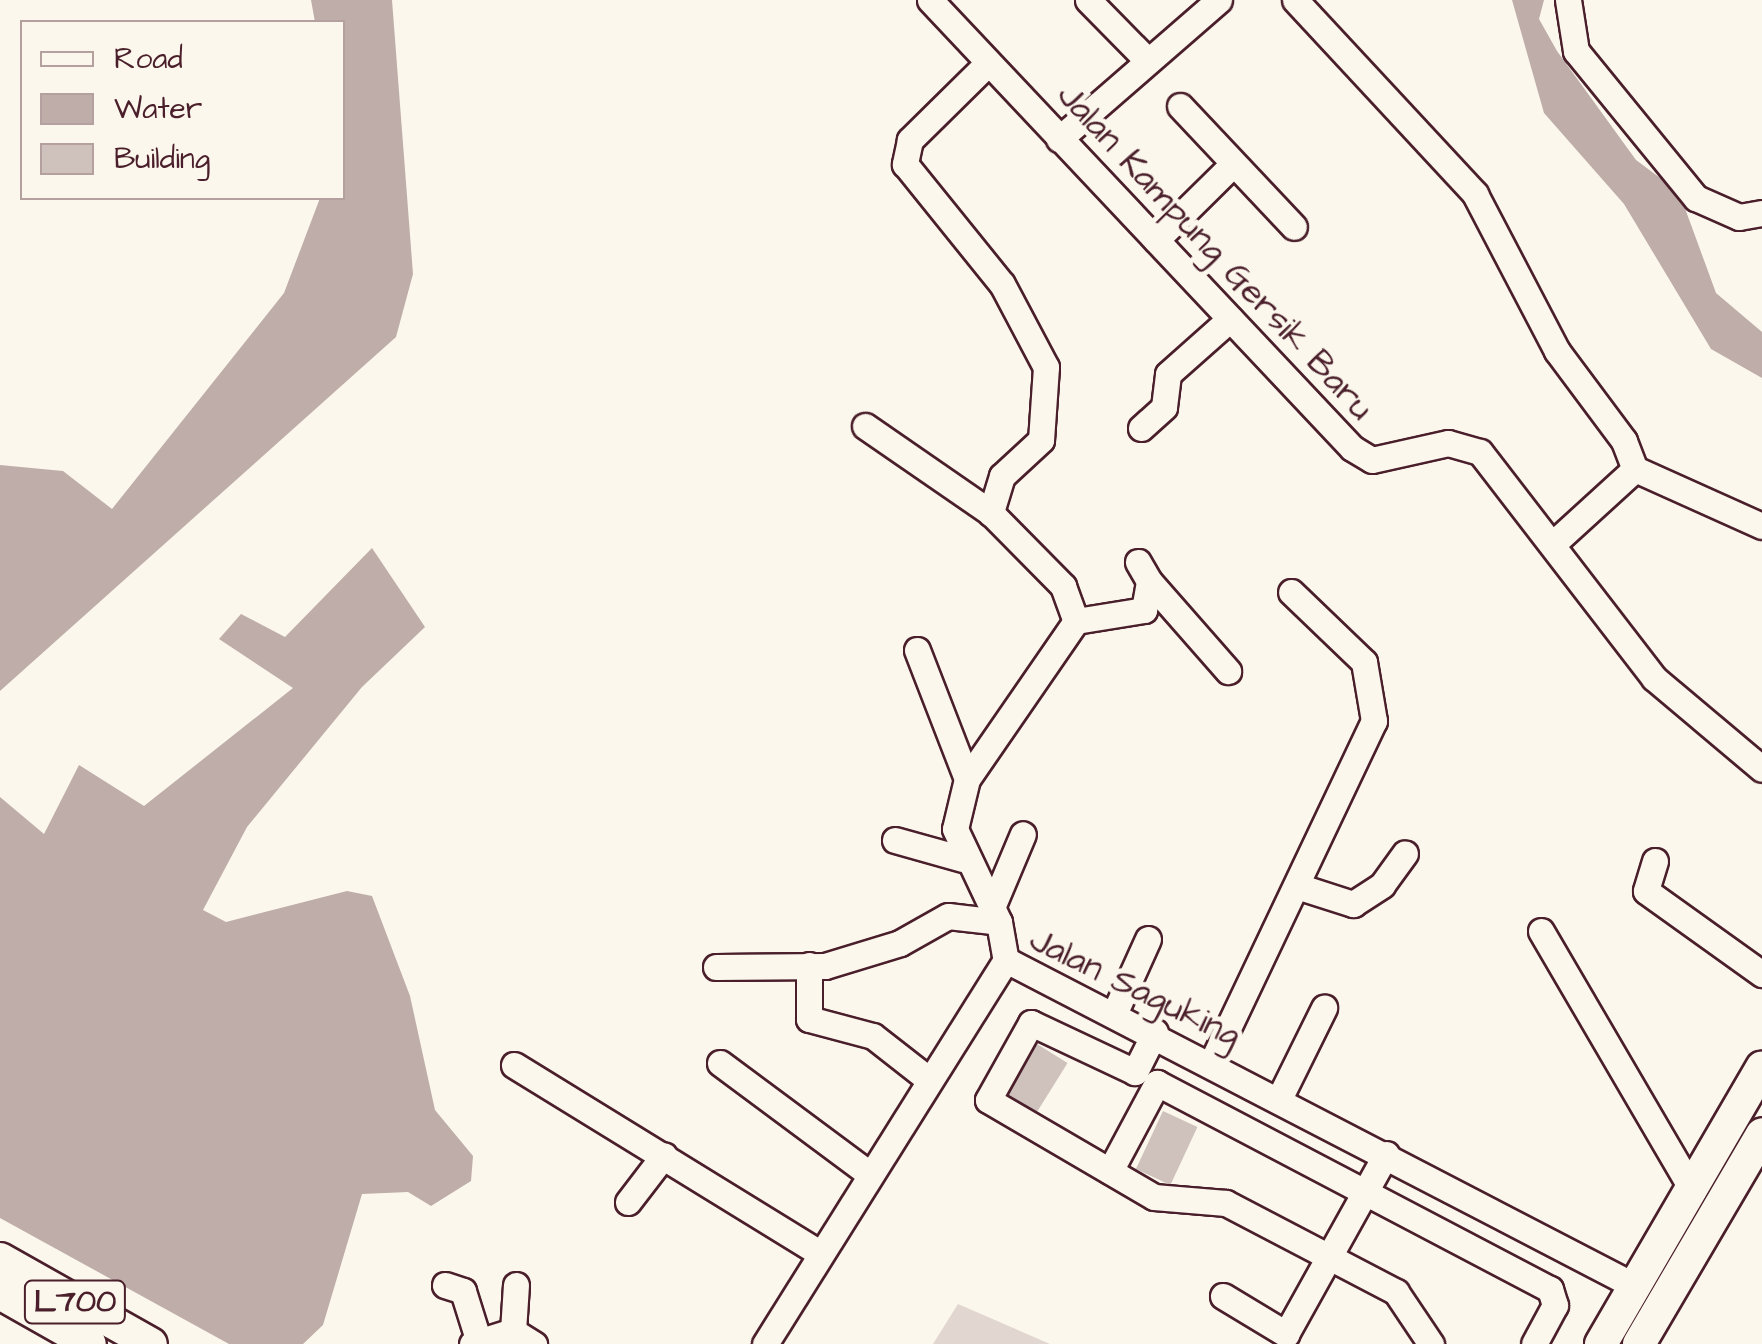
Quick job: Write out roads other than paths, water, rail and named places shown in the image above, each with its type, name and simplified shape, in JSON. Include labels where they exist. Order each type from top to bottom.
[{"type":"main road","points":[[1601,1344],[1762,1067]]},
{"type":"main road","points":[[1639,1344],[1760,1143]]},
{"type":"main road","name":"L700","points":[[0,1259],[151,1344]]},
{"type":"main road","name":"L700","points":[[0,1293],[90,1344]]},
{"type":"street","name":"Jalan Kampung Gersik Baru","points":[[930,0],[1361,455],[1396,459],[1464,444],[1555,542],[1674,701],[1762,770]]},
{"type":"street","points":[[1088,0],[1144,58]]},
{"type":"street","points":[[1059,138],[1144,58],[1219,0]]},
{"type":"street","points":[[1295,0],[1475,194],[1557,351],[1635,469],[1762,526]]},
{"type":"street","points":[[1568,0],[1576,51],[1696,198],[1739,216],[1762,214]]},
{"type":"street","points":[[988,63],[910,140],[905,164],[1002,284],[1046,368],[1040,440],[1002,476],[992,513]]},
{"type":"street","points":[[1180,106],[1294,228]]},
{"type":"street","points":[[1156,240],[1233,164]]},
{"type":"street","points":[[1141,428],[1164,407],[1168,374],[1230,319]]},
{"type":"street","points":[[866,426],[992,513],[1063,586],[1076,621]]},
{"type":"street","points":[[1555,542],[1635,469]]},
{"type":"street","points":[[1006,960],[995,916],[963,859],[955,829],[967,778],[1076,621],[1144,610],[1144,572],[1228,670]]},
{"type":"street","points":[[1211,1064],[1371,732],[1374,704],[1351,644],[1291,592]]},
{"type":"street","points":[[917,650],[967,778]]},
{"type":"street","points":[[995,916],[1023,834]]},
{"type":"street","points":[[895,840],[963,859]]},
{"type":"street","points":[[1300,886],[1353,904],[1382,886],[1405,853]]},
{"type":"street","points":[[1655,860],[1646,891],[1762,974]]},
{"type":"street","points":[[716,967],[809,965],[900,943],[948,916],[995,916]]},
{"type":"street","points":[[1541,931],[1693,1191]]},
{"type":"street","points":[[1115,1012],[1148,939]]},
{"type":"street","name":"Jalan Saguking","points":[[765,1344],[868,1172],[1006,960],[1154,1032],[1635,1286]]},
{"type":"street","points":[[809,965],[810,1020],[873,1036],[928,1079]]},
{"type":"street","points":[[1279,1099],[1324,1008]]},
{"type":"street","points":[[1431,1344],[1404,1299],[1226,1202],[1165,1201],[992,1106],[990,1092],[1031,1023],[1368,1189],[1550,1289],[1555,1305],[1534,1344]]},
{"type":"street","points":[[1110,1171],[1146,1078],[1154,1032]]},
{"type":"street","points":[[720,1064],[868,1172]]},
{"type":"street","points":[[514,1065],[820,1253]]},
{"type":"street","points":[[1223,1296],[1294,1339],[1386,1154]]},
{"type":"street","points":[[628,1202],[664,1155]]},
{"type":"street","points":[[445,1285],[463,1291],[475,1342],[524,1338],[516,1284]]},
{"type":"water","points":[[311,0],[392,0],[413,274],[396,337],[0,691],[0,465],[63,471],[112,509],[284,293],[319,200],[345,200],[345,20],[315,20]]},
{"type":"water","points":[[1512,0],[1544,0],[1539,19],[1557,51],[1636,160],[1679,192],[1716,293],[1762,332],[1762,378],[1711,349],[1624,204],[1544,113]]},
{"type":"water","points":[[372,548],[425,627],[362,687],[247,827],[203,910],[226,922],[347,891],[372,896],[410,996],[435,1110],[473,1156],[471,1181],[431,1206],[408,1192],[362,1194],[323,1325],[303,1344],[229,1344],[0,1218],[0,797],[44,834],[79,765],[144,806],[293,688],[219,639],[241,614],[285,637]]}]
